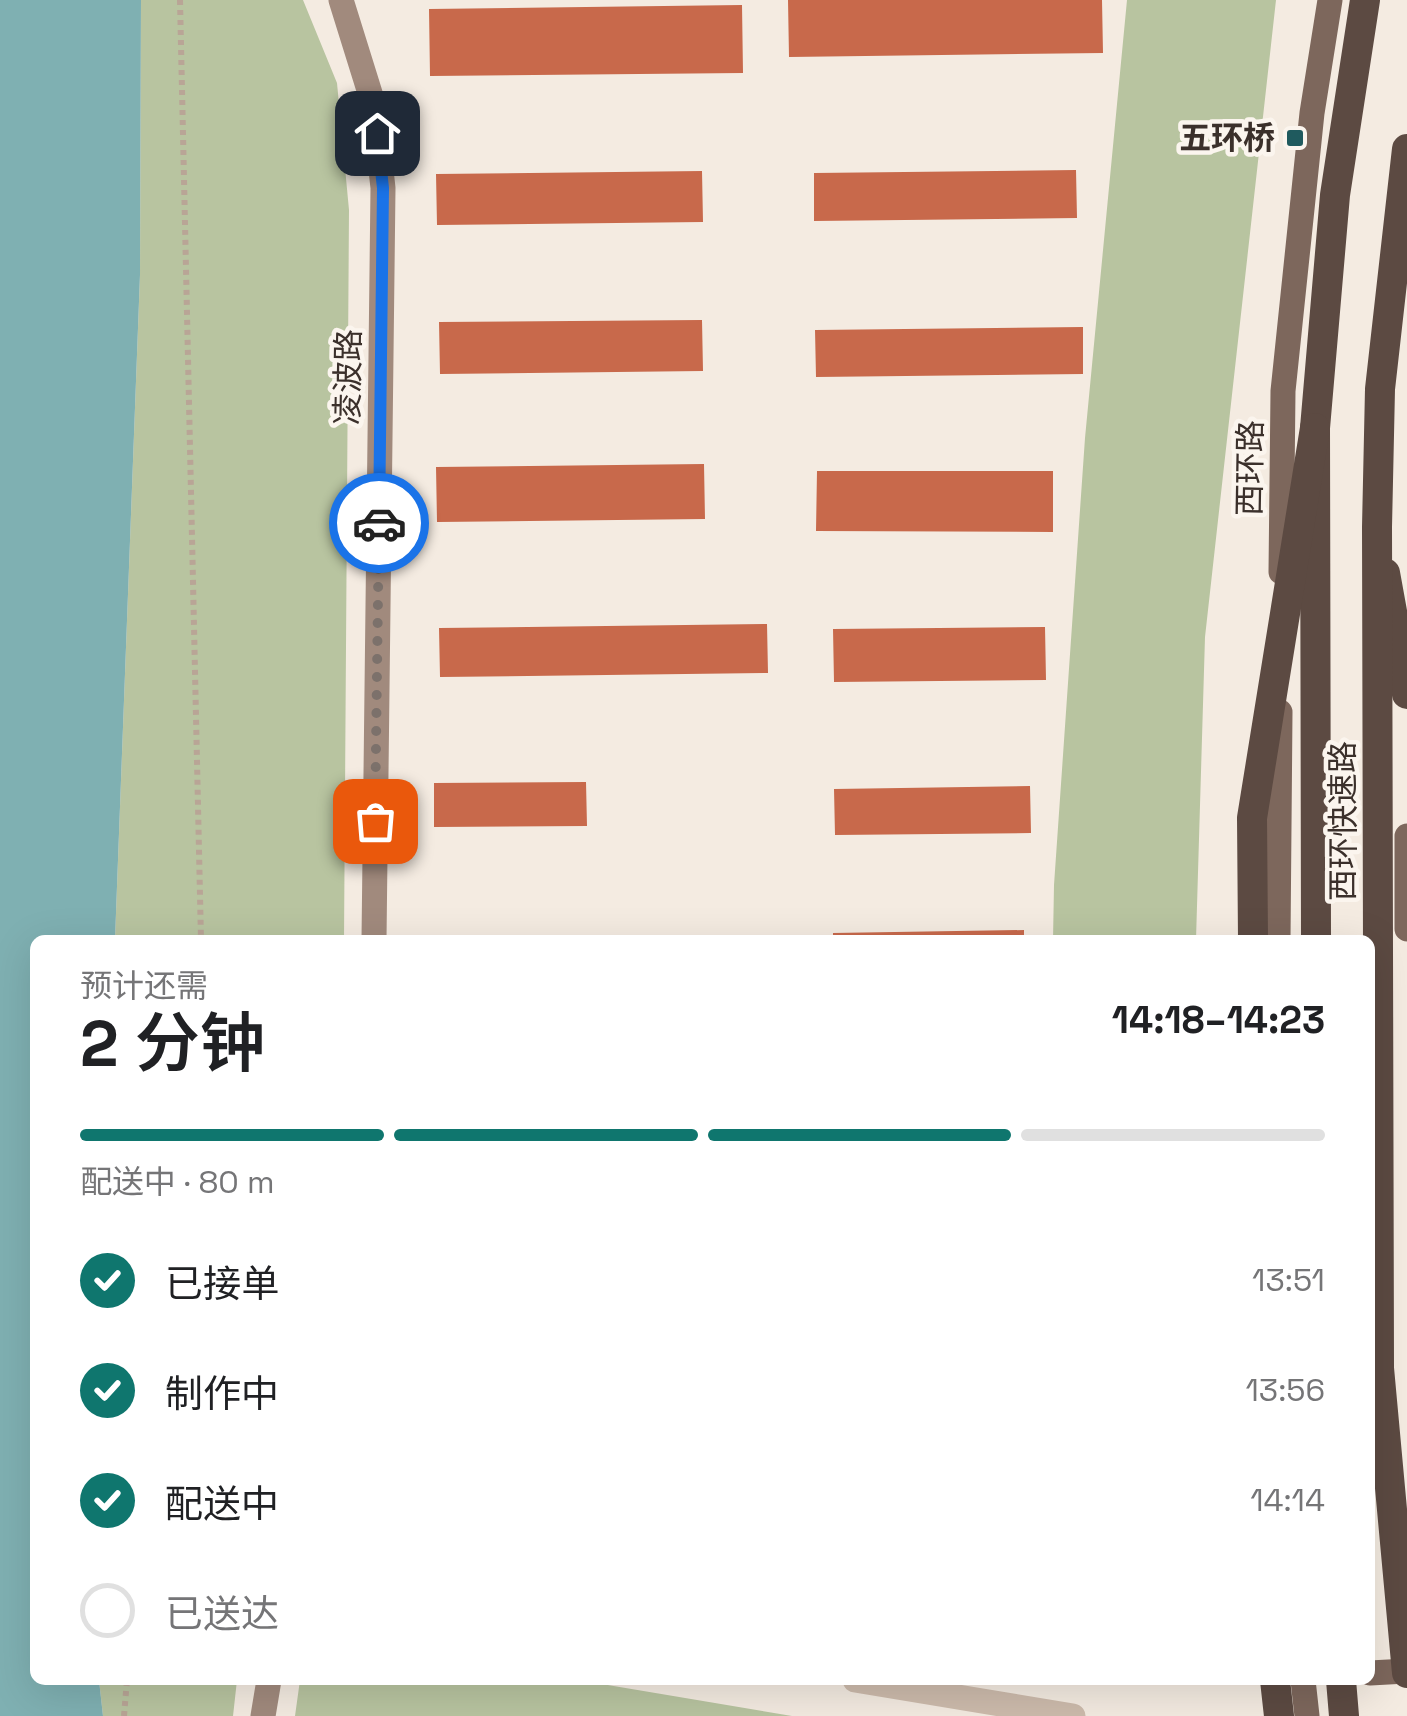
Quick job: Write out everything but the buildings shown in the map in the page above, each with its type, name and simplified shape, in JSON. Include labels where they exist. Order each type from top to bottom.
[{"type":"highway","name":"西环快速路","points":[[1316,935],[1314,428],[1335,196],[1365,0]]},
{"type":"highway","name":"西环快速路","points":[[1407,149],[1380,389],[1377,527],[1379,1368],[1407,1672]]},
{"type":"highway","points":[[1253,935],[1252,818],[1314,428]]},
{"type":"highway","points":[[1377,527],[1407,694]]},
{"type":"highway","points":[[1275,1685],[1278,1716]]},
{"type":"highway","points":[[1341,1685],[1344,1716]]},
{"type":"main road","name":"西环路","points":[[1278,935],[1283,391],[1312,114],[1330,0]]},
{"type":"main road","points":[[1407,836],[1407,929]]},
{"type":"main road","points":[[1375,1672],[1407,1672]]},
{"type":"main road","points":[[1304,1685],[1307,1716]]},
{"type":"street","name":"凌波路","points":[[342,0],[374,106],[383,188],[374,935]]},
{"type":"street","points":[[262,1716],[267,1685]]},
{"type":"street","points":[[885,1685],[1073,1716]]},
{"type":"path","points":[[180,0],[202,935]]},
{"type":"path","points":[[124,1716],[126,1685]]},
{"type":"green space","points":[[141,0],[303,0],[337,83],[349,210],[344,935],[115,935],[140,275]]},
{"type":"green space","points":[[1127,0],[1276,0],[1205,637],[1196,935],[1053,935],[1085,438]]},
{"type":"green space","points":[[100,1685],[236,1685],[233,1716],[103,1716]]},
{"type":"green space","points":[[299,1685],[608,1685],[792,1716],[295,1716]]},
{"type":"water","points":[[0,0],[141,0],[140,275],[115,935],[30,935],[30,1685],[100,1685],[103,1716],[0,1716]]},
{"type":"way so far","points":[[375,821],[379,523]]},
{"type":"place","name":"五环桥","points":[[1295,138]]},
{"type":"route","points":[[377,133],[383,188],[379,523]]}]
